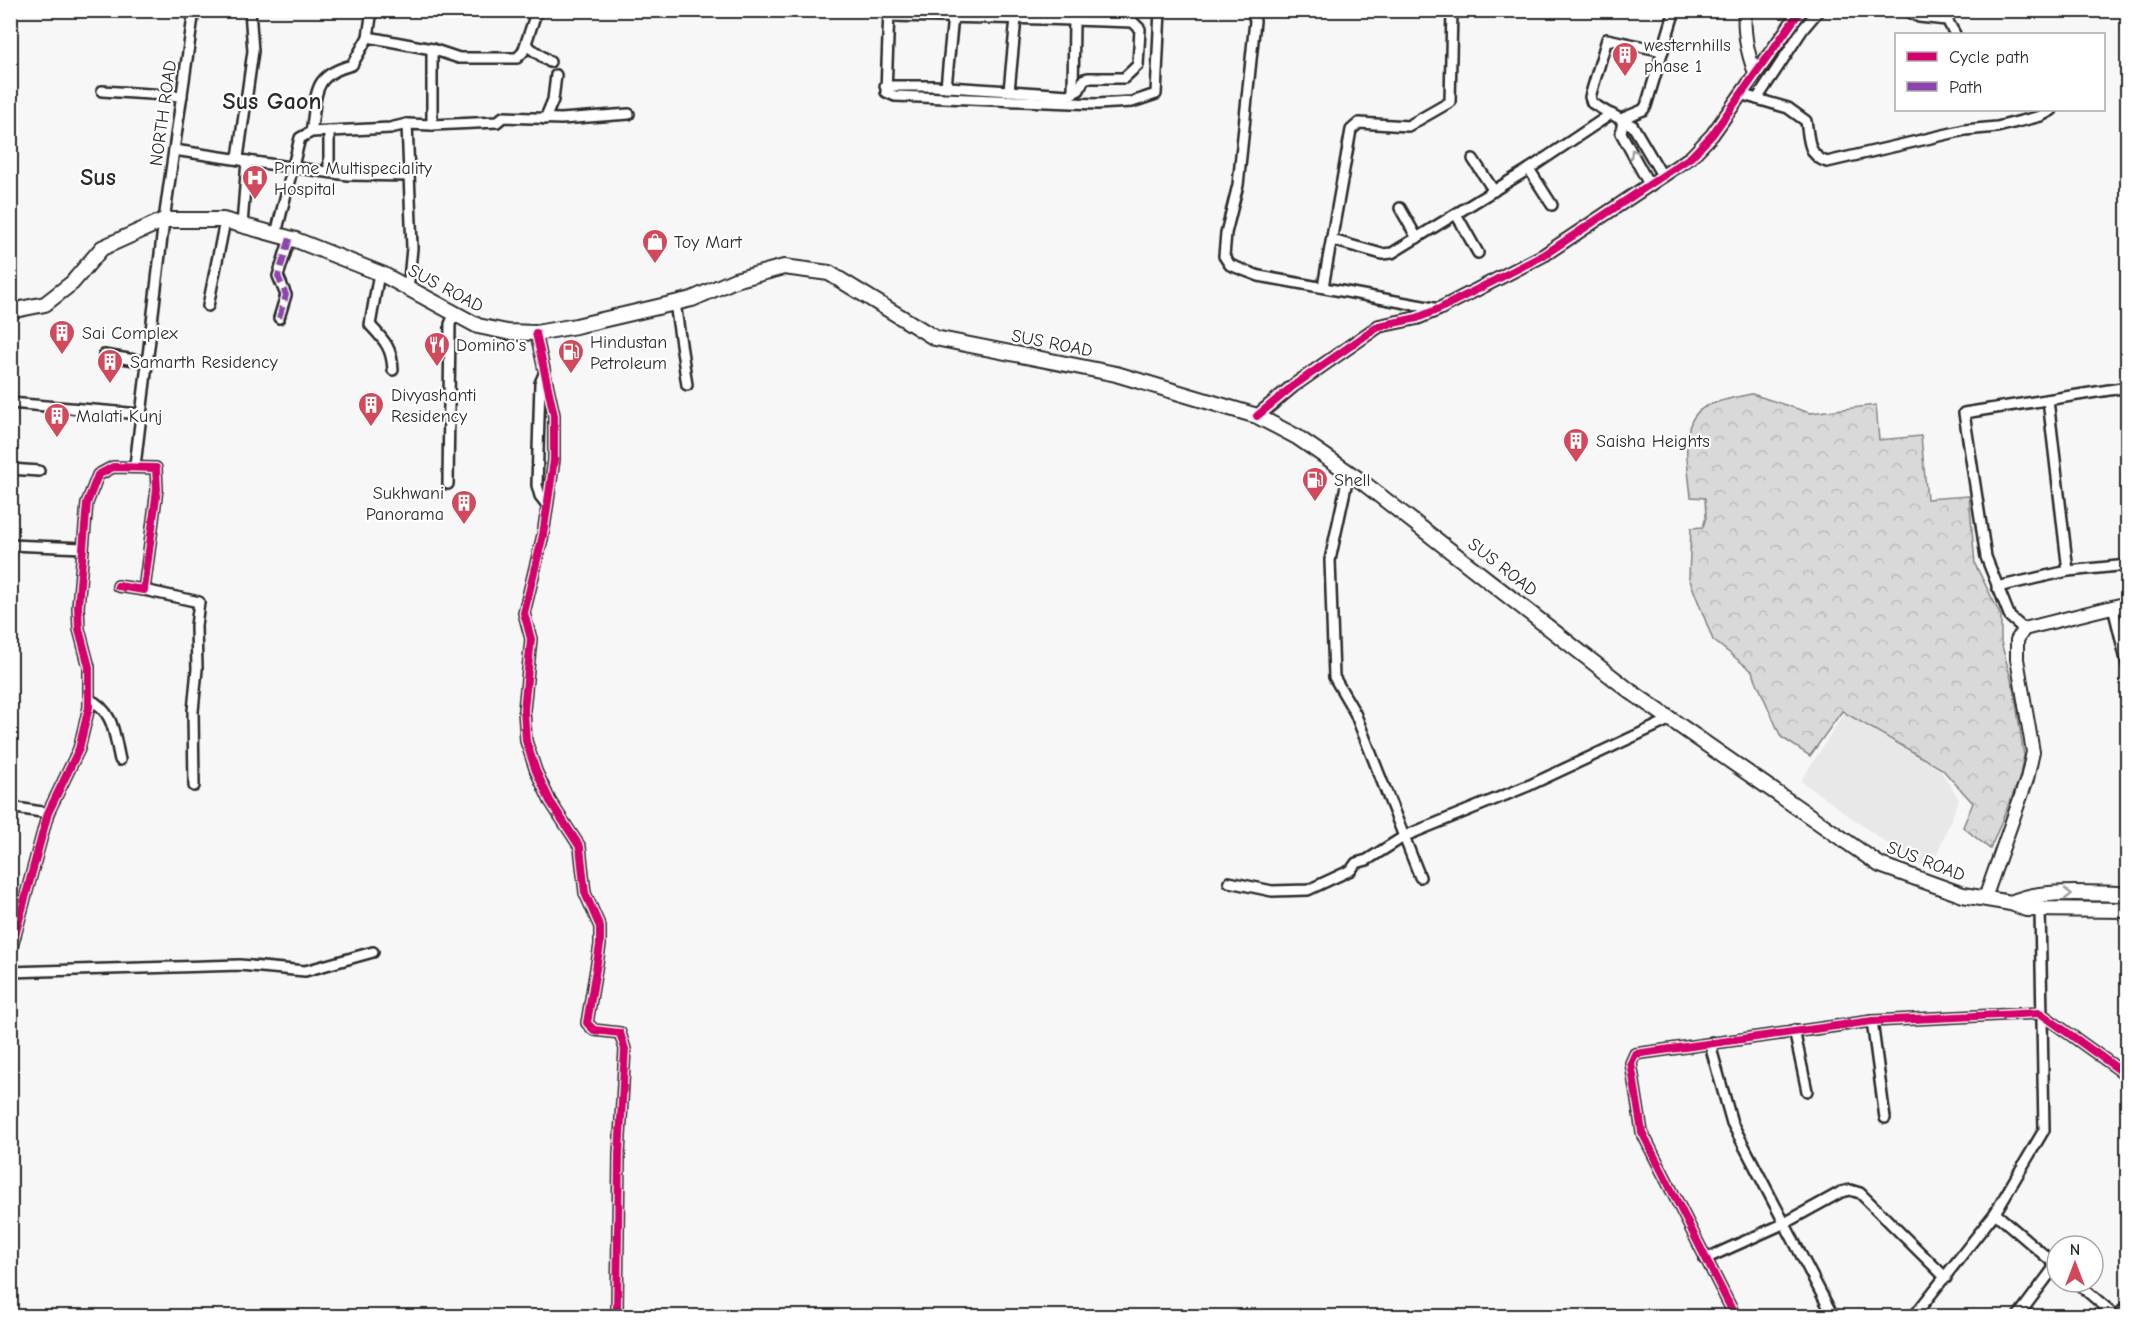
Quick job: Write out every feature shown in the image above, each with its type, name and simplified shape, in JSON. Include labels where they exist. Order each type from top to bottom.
[{"type":"main road","name":"SUS ROAD","points":[[10,311],[45,304],[72,283],[102,248],[164,220],[225,221],[283,236],[379,273],[478,326],[507,332],[537,333],[692,300],[735,280],[784,267],[829,273],[935,338],[1116,374],[1257,416],[1297,437],[1349,472],[1630,691],[1880,865],[1963,895],[2011,903],[2026,909],[2127,910]]},
{"type":"main road","name":"SUS ROAD","points":[[2011,903],[2022,897],[2044,895],[2127,894]]},
{"type":"street","name":"NORTH ROAD","points":[[135,466],[164,220],[194,10]]},
{"type":"street","points":[[242,225],[243,160],[253,51],[250,10]]},
{"type":"street","points":[[311,132],[322,79],[330,72],[352,65],[368,37],[372,10]]},
{"type":"street","points":[[368,37],[432,49],[459,58],[517,57],[522,55],[537,10]]},
{"type":"street","points":[[885,86],[1073,94],[1088,78],[1124,78],[1138,65],[1140,29],[1133,22],[1074,20],[1042,15],[1016,18],[889,13],[885,86],[886,92],[895,96],[1097,104],[1132,102],[1156,94],[1160,10]]},
{"type":"street","points":[[1252,10],[1255,21],[1238,185],[1226,233],[1224,256],[1230,265],[1242,271],[1439,309]]},
{"type":"street","points":[[1323,287],[1354,126],[1369,122],[1408,126],[1451,99],[1452,10]]},
{"type":"street","points":[[1622,120],[1643,110],[1646,106],[1675,10]]},
{"type":"street","points":[[1744,10],[1743,27],[1747,51],[1755,73]]},
{"type":"street","points":[[1257,416],[1293,386],[1379,326],[1417,318],[1439,309],[1544,255],[1692,158],[1712,135],[1801,10]]},
{"type":"street","points":[[1757,99],[1803,29],[1819,10]]},
{"type":"street","points":[[1906,10],[1919,17],[1947,20],[1954,33]]},
{"type":"street","points":[[945,87],[953,16]]},
{"type":"street","points":[[1009,91],[1016,18]]},
{"type":"street","points":[[1073,94],[1074,20]]},
{"type":"street","points":[[1663,51],[1607,39],[1590,97],[1592,103],[1633,126],[1663,177]]},
{"type":"street","points":[[526,45],[550,62]]},
{"type":"street","points":[[432,49],[432,124]]},
{"type":"street","points":[[545,119],[553,100],[556,75]]},
{"type":"street","points":[[102,91],[182,96]]},
{"type":"street","points":[[1740,94],[1788,108],[1806,121],[1810,148],[1819,158],[1827,162],[1965,130],[1997,127],[2049,111]]},
{"type":"street","points":[[279,318],[286,295],[278,276],[293,166],[300,138],[311,132],[390,128],[406,124],[496,122],[503,117],[545,119],[629,114]]},
{"type":"street","points":[[1332,240],[1387,254],[1418,238],[1529,169],[1610,114]]},
{"type":"street","points":[[1622,120],[1621,133],[1650,186]]},
{"type":"street","points":[[406,124],[412,248],[408,290]]},
{"type":"street","points":[[329,131],[329,172]]},
{"type":"street","points":[[174,150],[329,172],[409,176]]},
{"type":"street","points":[[1473,159],[1494,190]]},
{"type":"street","points":[[1529,169],[1552,205]]},
{"type":"street","points":[[1400,208],[1418,238]]},
{"type":"street","points":[[1455,214],[1478,253]]},
{"type":"street","points":[[208,306],[225,221]]},
{"type":"street","points":[[379,273],[370,325],[388,342],[392,352],[393,370]]},
{"type":"street","points":[[675,303],[687,385]]},
{"type":"street","points":[[448,484],[450,324],[454,315]]},
{"type":"street","points":[[537,333],[554,416],[554,460],[548,506],[524,613],[531,639],[524,710],[526,741],[536,771],[550,801],[580,847],[585,892],[600,927],[600,945],[587,1023],[594,1030],[620,1034],[625,1049],[619,1154],[617,1311]]},
{"type":"street","points":[[104,355],[147,362]]},
{"type":"street","points":[[544,374],[540,383],[537,484],[540,496],[548,506]]},
{"type":"street","points":[[2024,629],[2010,617],[1986,557],[1965,413],[2127,387]]},
{"type":"street","points":[[2048,400],[2068,570]]},
{"type":"street","points":[[10,403],[141,414]]},
{"type":"street","points":[[10,954],[48,813],[79,749],[89,699],[89,667],[79,630],[78,607],[87,503],[98,475],[113,467],[156,468],[157,489],[144,590]]},
{"type":"street","points":[[10,469],[39,471]]},
{"type":"street","points":[[1349,472],[1330,560],[1334,677],[1355,713],[1420,877]]},
{"type":"street","points":[[10,545],[84,548]]},
{"type":"street","points":[[1998,587],[2068,570],[2127,565]]},
{"type":"street","points":[[118,586],[199,602],[193,711],[194,786]]},
{"type":"street","points":[[1985,898],[2027,779],[2033,752],[2017,659],[2017,640],[2024,629],[2127,603]]},
{"type":"street","points":[[2113,607],[2127,668]]},
{"type":"street","points":[[89,699],[102,705],[111,722],[120,760]]},
{"type":"street","points":[[1229,882],[1272,891],[1308,890],[1351,870],[1356,863],[1366,860],[1405,836],[1530,785],[1671,719]]},
{"type":"street","points":[[10,807],[48,813]]},
{"type":"street","points":[[1914,1317],[1995,1213],[2044,1130],[2040,1013],[2040,910]]},
{"type":"street","points":[[10,972],[240,965],[305,971],[373,952]]},
{"type":"street","points":[[1736,1317],[1642,1132],[1631,1063],[1633,1057],[1639,1053],[1872,1021],[2040,1013],[2127,1076]]},
{"type":"street","points":[[1872,1021],[1885,1118]]},
{"type":"street","points":[[1794,1030],[1807,1091]]},
{"type":"street","points":[[1712,1042],[1712,1052],[1732,1123],[1833,1317]]},
{"type":"street","points":[[1705,1259],[1783,1224],[1841,1191],[1855,1191],[1946,1278]]},
{"type":"street","points":[[1995,1213],[2045,1256]]},
{"type":"street","points":[[2019,1317],[2045,1280]]},
{"type":"street","points":[[2090,1294],[2117,1317],[2127,1304]]},
{"type":"shaded area","points":[[1844,713],[1940,770],[1959,799],[1931,869],[1888,844],[1801,781]]},
{"type":"green space","points":[[1752,394],[1810,413],[1876,405],[1879,440],[1921,436],[1927,499],[1969,496],[1975,564],[2001,616],[2001,642],[2014,690],[2024,756],[2019,780],[1990,849],[1963,827],[1973,803],[1942,769],[1842,711],[1810,756],[1781,737],[1752,671],[1713,640],[1689,578],[1691,528],[1703,527],[1706,517],[1705,498],[1691,497],[1687,460],[1688,434],[1691,422],[1697,413],[1707,406]]},
{"type":"marked path","points":[[279,318],[286,295],[278,276],[290,238]]},
{"type":"cycle path","points":[[1257,416],[1293,386],[1379,326],[1417,318],[1439,309],[1544,255],[1691,157],[1712,135],[1801,10]]},
{"type":"cycle path","points":[[536,333],[554,415],[554,460],[543,535],[524,613],[531,639],[524,710],[526,741],[536,771],[550,801],[580,847],[585,893],[600,927],[600,945],[587,1023],[594,1030],[620,1033],[625,1049],[619,1154],[617,1311]]},
{"type":"cycle path","points":[[10,954],[48,813],[79,749],[89,707],[89,667],[79,629],[78,607],[87,503],[98,475],[113,467],[156,468],[157,489],[144,590],[118,586]]},
{"type":"cycle path","points":[[1735,1316],[1642,1132],[1631,1063],[1635,1054],[1872,1021],[2040,1013],[2128,1076]]},
{"type":"place","name":"westernhills phase 1","points":[[1625,78]]},
{"type":"place","name":"Prime Multispeciality Hospital","points":[[255,201]]},
{"type":"place","name":"Toy Mart","points":[[655,265]]},
{"type":"place","name":"Sai Complex","points":[[62,356]]},
{"type":"place","name":"Domino's","points":[[437,368]]},
{"type":"place","name":"Hindustan Petroleum","points":[[571,375]]},
{"type":"place","name":"Samarth Residency","points":[[110,385]]},
{"type":"place","name":"Divyashanti Residency","points":[[371,428]]},
{"type":"place","name":"Malati Kunj","points":[[57,439]]},
{"type":"place","name":"Saisha Heights","points":[[1576,464]]},
{"type":"place","name":"Shell","points":[[1315,503]]},
{"type":"place","name":"Sukhwani Panorama","points":[[464,526]]},
{"type":"district","name":"Sus Gaon","points":[[272,101]]},
{"type":"district","name":"Sus","points":[[98,177]]}]
